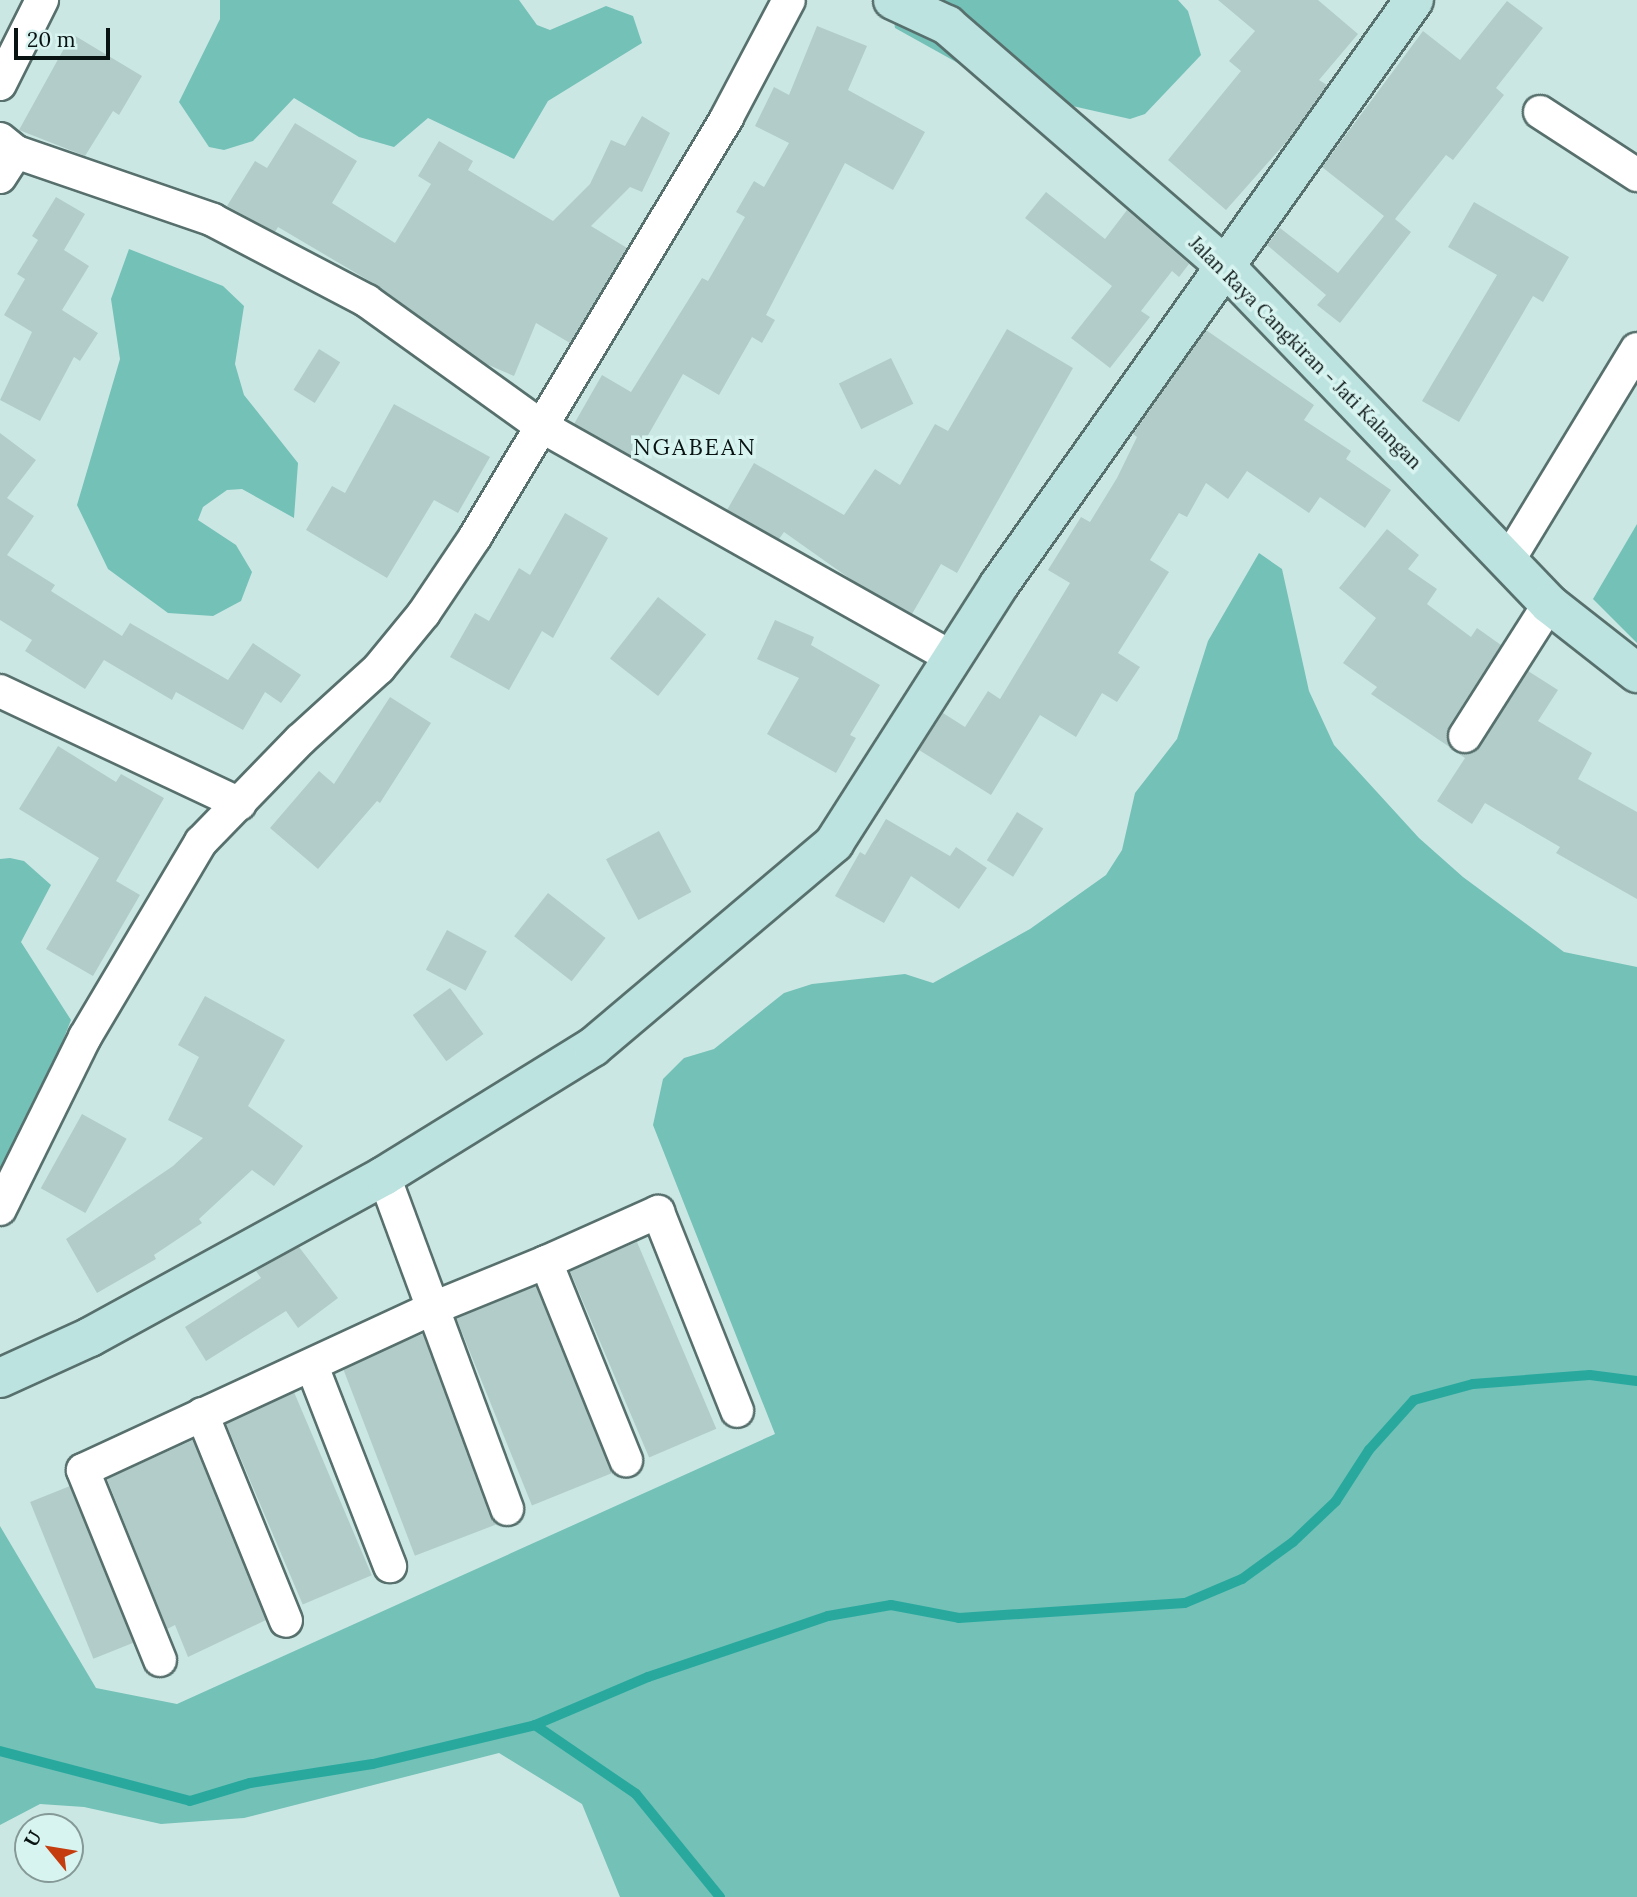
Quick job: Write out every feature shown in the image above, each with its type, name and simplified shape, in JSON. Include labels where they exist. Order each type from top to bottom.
[{"type":"street","points":[[0,84],[42,0]]},
{"type":"street","points":[[0,1209],[85,1037],[201,842],[300,740],[379,668],[424,613],[541,426],[727,117],[789,0]]},
{"type":"street","name":"Jalan Raya Cangkiran - Jati Kalangan","points":[[893,0],[947,25],[1225,266],[1549,604],[1637,673]]},
{"type":"street","points":[[0,1378],[90,1337],[384,1177],[593,1047],[834,843],[952,658],[1225,266],[1415,0]]},
{"type":"street","points":[[1540,112],[1637,175]]},
{"type":"street","points":[[5,156],[213,220],[277,253],[367,301],[541,426],[952,658]]},
{"type":"street","points":[[1508,561],[1637,349]]},
{"type":"street","points":[[1465,736],[1549,604]]},
{"type":"street","points":[[0,691],[240,804]]},
{"type":"street","points":[[384,1177],[507,1510]]},
{"type":"street","points":[[160,1660],[83,1470],[431,1309],[658,1212],[737,1411]]},
{"type":"street","points":[[546,1262],[626,1460]]},
{"type":"street","points":[[312,1366],[390,1566]]},
{"type":"street","points":[[202,1414],[286,1621]]},
{"type":"shaded area","points":[[220,0],[519,0],[537,25],[550,30],[606,6],[633,16],[642,43],[548,101],[514,159],[428,118],[394,147],[359,137],[294,98],[253,141],[224,150],[209,147],[179,102],[220,19]]},
{"type":"shaded area","points":[[891,0],[1178,0],[1188,11],[1201,55],[1145,114],[1130,119],[1010,92],[895,28]]},
{"type":"shaded area","points":[[129,249],[223,286],[244,306],[235,364],[244,395],[298,463],[294,518],[242,489],[227,490],[203,507],[198,520],[236,545],[252,572],[241,601],[213,616],[168,613],[108,569],[77,505],[120,359],[111,299]]},
{"type":"shaded area","points":[[1637,524],[1637,643],[1593,599]]},
{"type":"shaded area","points":[[1259,553],[1282,569],[1309,691],[1334,745],[1419,838],[1463,877],[1564,952],[1637,967],[1637,1897],[620,1897],[582,1804],[499,1753],[244,1818],[161,1824],[84,1807],[40,1804],[23,1813],[14,1813],[14,1818],[0,1825],[0,1526],[96,1688],[177,1704],[775,1434],[653,1125],[663,1079],[684,1058],[714,1049],[784,993],[812,984],[905,974],[933,983],[1030,929],[1106,875],[1122,850],[1135,793],[1177,739],[1208,641]]},
{"type":"shaded area","points":[[0,859],[24,861],[51,885],[21,942],[71,1020],[44,1088],[0,1172]]},
{"type":"building","points":[[1218,0],[1318,0],[1358,34],[1319,80],[1327,85],[1288,140],[1226,210],[1168,160],[1241,71],[1229,61],[1255,31]]},
{"type":"building","points":[[1507,1],[1543,28],[1496,88],[1504,95],[1453,160],[1446,155],[1395,219],[1411,232],[1340,323],[1317,305],[1326,295],[1267,245],[1280,228],[1338,273],[1384,216],[1322,167],[1423,31],[1460,60]]},
{"type":"building","points":[[817,26],[867,46],[848,90],[925,132],[893,190],[845,163],[766,315],[775,320],[762,343],[752,337],[719,395],[683,374],[635,458],[574,424],[602,375],[631,392],[702,278],[708,281],[745,217],[736,212],[754,181],[764,187],[789,143],[755,126],[774,87],[789,95]]},
{"type":"building","points":[[72,34],[142,76],[119,115],[113,111],[85,156],[19,130]]},
{"type":"building","points":[[642,116],[670,133],[642,192],[630,187],[591,226],[627,248],[570,343],[536,323],[514,376],[484,363],[378,286],[278,227],[275,232],[227,206],[255,161],[267,168],[295,123],[357,161],[332,203],[395,243],[431,184],[418,176],[439,141],[473,161],[468,170],[553,221],[590,184],[611,140],[625,146]]},
{"type":"building","points":[[1046,192],[1105,239],[1127,210],[1189,264],[1179,277],[1172,271],[1141,311],[1150,317],[1110,368],[1071,338],[1112,286],[1025,218]]},
{"type":"building","points":[[56,197],[85,214],[64,250],[89,266],[62,310],[98,333],[80,361],[74,357],[40,421],[0,400],[32,332],[4,315],[25,279],[17,274],[38,240],[32,236]]},
{"type":"building","points":[[1474,202],[1569,257],[1543,302],[1533,296],[1459,422],[1422,401],[1497,275],[1448,247]]},
{"type":"building","points":[[1007,329],[1073,368],[957,573],[941,564],[912,614],[856,583],[784,532],[779,539],[727,510],[754,463],[844,515],[875,469],[900,485],[935,424],[948,431]]},
{"type":"building","points":[[1206,330],[1314,405],[1304,420],[1351,451],[1346,459],[1391,490],[1365,528],[1320,497],[1309,513],[1247,471],[1228,499],[1206,483],[1187,517],[1179,513],[1150,560],[1169,572],[1118,653],[1140,667],[1117,702],[1102,693],[1076,737],[1040,715],[991,795],[919,750],[943,713],[965,727],[988,691],[1000,699],[1070,583],[1048,570],[1081,517],[1090,522],[1117,478],[1137,437],[1133,434]]},
{"type":"building","points":[[319,349],[340,362],[315,403],[294,390]]},
{"type":"building","points":[[891,358],[913,404],[861,429],[839,383]]},
{"type":"building","points":[[394,404],[490,457],[458,513],[434,500],[387,578],[306,530],[332,486],[345,493]]},
{"type":"building","points":[[0,433],[36,460],[7,498],[34,516],[7,555],[55,585],[51,591],[122,636],[130,623],[228,680],[253,643],[301,675],[281,703],[265,692],[243,730],[176,692],[172,700],[104,660],[85,689],[25,651],[32,640],[0,620]]},
{"type":"building","points":[[565,513],[608,538],[553,638],[542,631],[509,690],[450,657],[475,613],[489,621],[519,568],[530,575]]},
{"type":"building","points":[[1387,529],[1419,555],[1408,569],[1437,589],[1427,604],[1471,637],[1477,628],[1501,645],[1449,726],[1447,736],[1454,750],[1371,694],[1377,687],[1343,663],[1376,618],[1339,588]]},
{"type":"building","points":[[658,597],[706,635],[658,696],[610,658]]},
{"type":"building","points":[[775,620],[814,637],[811,645],[880,685],[850,735],[856,738],[836,773],[767,734],[799,678],[757,659]]},
{"type":"building","points":[[1528,671],[1558,690],[1538,721],[1592,753],[1578,779],[1637,812],[1637,899],[1556,853],[1560,847],[1485,803],[1472,824],[1437,801],[1465,758],[1456,752],[1473,753],[1480,746]]},
{"type":"building","points":[[390,697],[431,723],[380,803],[377,801],[318,869],[270,828],[319,771],[334,784]]},
{"type":"building","points":[[58,746],[116,782],[121,774],[164,798],[116,881],[140,895],[93,976],[46,949],[99,858],[19,809]]},
{"type":"building","points":[[1017,812],[1043,828],[1013,877],[987,860]]},
{"type":"building","points":[[886,819],[950,856],[956,847],[987,868],[959,909],[911,876],[884,923],[835,896],[860,852],[865,855]]},
{"type":"building","points":[[659,831],[691,892],[638,920],[606,859]]},
{"type":"building","points":[[548,893],[606,938],[572,981],[514,936]]},
{"type":"building","points":[[447,930],[487,951],[466,991],[426,970]]},
{"type":"building","points":[[450,988],[484,1034],[446,1061],[413,1015]]},
{"type":"building","points":[[205,996],[285,1040],[248,1106],[303,1146],[274,1186],[252,1170],[199,1219],[202,1223],[154,1255],[156,1259],[97,1293],[66,1239],[173,1166],[203,1138],[168,1120],[199,1057],[178,1045]]},
{"type":"building","points":[[82,1114],[127,1139],[85,1213],[41,1188]]},
{"type":"building","points":[[637,1242],[716,1429],[649,1457],[570,1271]]},
{"type":"building","points":[[299,1247],[338,1298],[298,1328],[286,1311],[206,1361],[185,1327],[261,1278],[256,1271]]},
{"type":"building","points":[[536,1286],[612,1473],[532,1506],[456,1318]]},
{"type":"building","points":[[423,1334],[496,1524],[415,1556],[342,1365]]},
{"type":"building","points":[[294,1392],[372,1575],[303,1604],[225,1421]]},
{"type":"building","points":[[193,1440],[266,1620],[188,1657],[175,1625],[167,1629],[107,1479]]},
{"type":"building","points":[[70,1486],[133,1643],[93,1659],[30,1502]]},
{"type":"waterway","points":[[0,1751],[190,1801],[250,1783],[373,1764],[535,1725],[648,1677],[828,1616],[891,1605],[959,1618],[1185,1603],[1242,1579],[1293,1542],[1336,1501],[1369,1450],[1414,1400],[1473,1384],[1590,1375],[1637,1381]]},
{"type":"waterway","points":[[535,1725],[636,1794],[720,1897]]},
{"type":"district","name":"NGABEAN","points":[[695,447]]}]
